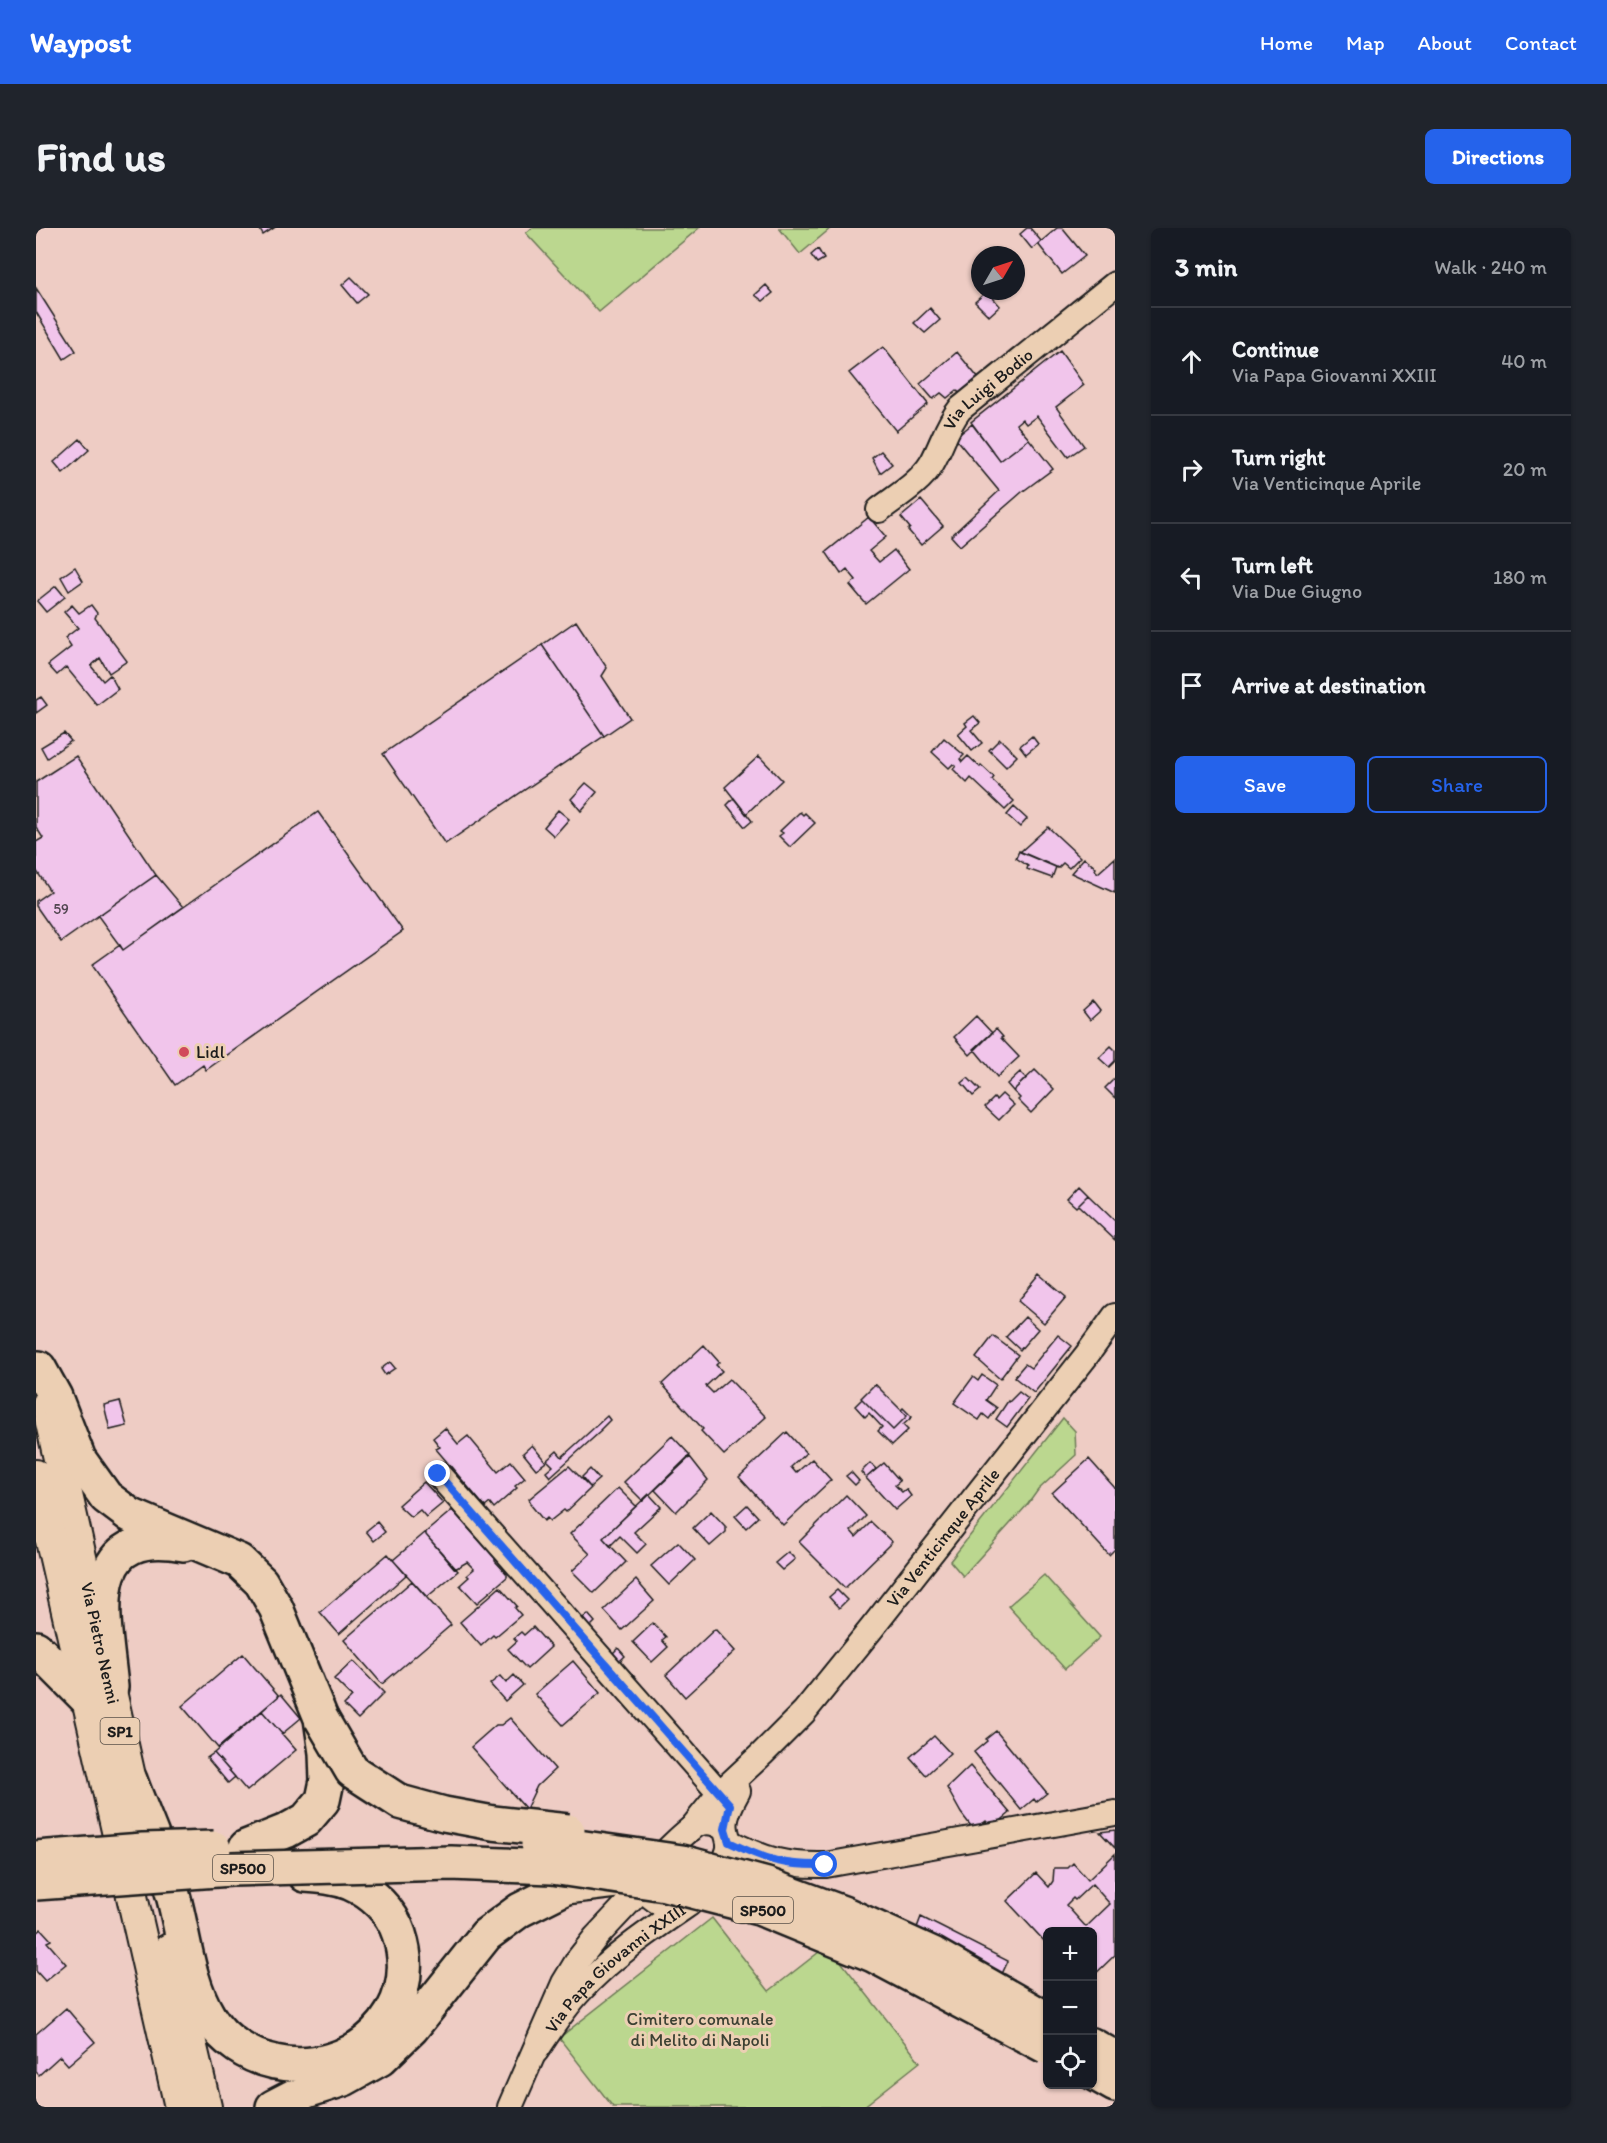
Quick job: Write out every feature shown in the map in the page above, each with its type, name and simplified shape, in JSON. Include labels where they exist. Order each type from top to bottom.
[{"type":"highway","points":[[37,1361],[55,1397],[79,1459],[106,1497],[130,1515],[239,1562],[261,1582],[276,1608],[321,1718],[351,1771],[400,1802],[444,1814],[493,1823],[579,1832],[622,1841],[682,1862]]},
{"type":"highway","points":[[99,1693],[105,1580],[117,1558],[132,1546],[154,1540],[218,1551]]},
{"type":"highway","points":[[36,1648],[99,1693]]},
{"type":"highway","points":[[238,1858],[306,1820],[323,1800],[327,1781],[321,1718]]},
{"type":"highway","points":[[130,1780],[172,1894],[194,1986],[210,2018],[232,2044],[262,2060],[294,2067],[325,2063],[349,2053],[372,2037],[399,2026]]},
{"type":"highway","name":"SP500","points":[[36,1883],[238,1858],[445,1841],[546,1844],[682,1862],[767,1885],[843,1913],[933,1954],[1043,2017]]},
{"type":"highway","name":"SP500","points":[[36,1858],[143,1850],[238,1858],[552,1867],[639,1882],[665,1884],[759,1908],[873,1955],[1043,2045]]},
{"type":"highway","points":[[238,1858],[349,1882],[368,1893],[383,1906],[396,1927],[404,1950],[405,1976],[398,2003],[399,2026]]},
{"type":"highway","points":[[273,2107],[300,2093],[344,2079],[380,2059],[399,2026],[486,1935],[520,1910],[566,1887],[639,1882]]},
{"type":"highway","points":[[1097,2048],[1115,2058]]},
{"type":"highway","points":[[1097,2075],[1115,2085]]},
{"type":"main road","name":"Via Pietro Nenni","points":[[37,1361],[180,2107]]},
{"type":"main road","name":"Via Pietro Nenni","points":[[36,1475],[99,1693],[130,1780],[206,2107]]},
{"type":"street","name":"Via Luigi Bodio","points":[[879,510],[923,475],[931,464],[953,417],[960,409],[1115,284]]},
{"type":"street","name":"Via Venticinque Aprile","points":[[691,1829],[725,1799],[762,1754],[804,1712],[1086,1356],[1115,1316]]},
{"type":"street","points":[[438,1474],[725,1799],[727,1856],[696,1898],[681,1908],[666,1907],[650,1897],[639,1882]]},
{"type":"street","name":"Via Papa Giovanni XXIII","points":[[510,2107],[564,1983],[578,1960],[651,1868],[691,1829],[706,1822],[714,1822],[727,1836],[754,1854],[784,1864],[806,1866],[825,1865],[1115,1813]]},
{"type":"street","name":"Via Papa Giovanni XXIII","points":[[536,2050],[566,2007],[593,1977],[650,1931],[689,1904],[806,1866]]},
{"type":"green space","points":[[532,228],[699,228],[599,312],[526,233]]},
{"type":"green space","points":[[779,228],[831,228],[800,254]]},
{"type":"green space","points":[[1063,1418],[1075,1431],[1076,1455],[1038,1490],[963,1576],[950,1561]]},
{"type":"green space","points":[[1044,1575],[1100,1637],[1065,1669],[1008,1606]]},
{"type":"green space","name":"Cimitero comunale di Melito di Napoli","points":[[712,1918],[769,1991],[828,1945],[920,2062],[863,2107],[613,2107],[559,2038]]},
{"type":"building","points":[[259,228],[274,228],[263,235]]},
{"type":"building","points":[[1030,228],[1041,241],[1032,249],[1020,234]]},
{"type":"building","points":[[1057,228],[1062,228],[1085,256],[1062,274],[1038,244]]},
{"type":"building","points":[[818,249],[824,259],[817,263],[811,255]]},
{"type":"building","points":[[351,277],[368,294],[357,303],[342,285]]},
{"type":"building","points":[[766,285],[773,293],[763,301],[755,295]]},
{"type":"building","points":[[36,288],[76,351],[64,359],[36,312]]},
{"type":"building","points":[[995,300],[1000,306],[989,316],[975,302]]},
{"type":"building","points":[[930,308],[940,320],[925,333],[914,323]]},
{"type":"building","points":[[883,347],[928,404],[896,431],[849,373]]},
{"type":"building","points":[[1060,351],[1084,385],[1056,407],[1084,446],[1068,457],[1037,416],[1026,424],[1022,419],[1016,424],[1029,439],[1000,461],[971,422]]},
{"type":"building","points":[[957,352],[979,379],[960,395],[957,390],[947,398],[941,393],[933,399],[920,384]]},
{"type":"building","points":[[972,424],[1000,461],[1029,439],[1053,469],[1022,492],[960,546],[951,536],[999,491],[955,438]]},
{"type":"building","points":[[80,439],[89,450],[63,473],[54,462]]},
{"type":"building","points":[[881,451],[892,464],[880,473],[872,458]]},
{"type":"building","points":[[921,500],[943,526],[921,545],[908,530],[910,528],[901,517]]},
{"type":"building","points":[[869,517],[886,537],[869,551],[879,562],[894,550],[909,569],[866,604],[850,585],[856,580],[847,569],[841,574],[826,552]]},
{"type":"building","points":[[75,567],[83,581],[69,591],[61,577]]},
{"type":"building","points":[[56,586],[65,597],[46,612],[37,601]]},
{"type":"building","points":[[72,605],[79,613],[91,605],[97,613],[95,618],[127,661],[109,673],[100,658],[91,666],[103,681],[110,675],[118,689],[97,705],[66,667],[57,675],[48,665],[71,647],[65,638],[78,628],[64,612]]},
{"type":"building","points":[[576,621],[607,668],[602,676],[630,718],[604,736],[542,645]]},
{"type":"building","points":[[542,645],[604,736],[445,844],[383,754]]},
{"type":"building","points":[[41,697],[47,705],[36,713],[36,700]]},
{"type":"building","points":[[974,716],[980,723],[971,730],[982,743],[972,751],[958,734],[967,726],[965,723]]},
{"type":"building","points":[[64,733],[71,741],[47,758],[41,747]]},
{"type":"building","points":[[1032,736],[1038,744],[1026,754],[1020,746]]},
{"type":"building","points":[[944,738],[964,755],[960,759],[962,762],[968,756],[994,777],[992,780],[1014,801],[1005,810],[971,778],[967,783],[953,769],[956,766],[953,764],[949,768],[932,752]]},
{"type":"building","points":[[1000,739],[1017,756],[1006,767],[989,750]]},
{"type":"building","points":[[76,756],[156,875],[61,942],[36,906],[36,901],[50,891],[36,870],[36,842],[43,838],[36,827],[36,782]]},
{"type":"building","points":[[759,756],[782,780],[746,814],[725,787]]},
{"type":"building","points":[[586,783],[597,792],[581,811],[571,799]]},
{"type":"building","points":[[734,798],[752,821],[745,827],[727,805]]},
{"type":"building","points":[[1014,807],[1027,819],[1020,827],[1007,815]]},
{"type":"building","points":[[558,810],[569,819],[554,836],[544,827]]},
{"type":"building","points":[[318,812],[403,931],[206,1070],[203,1065],[175,1085],[92,965],[120,945],[123,950]]},
{"type":"building","points":[[800,812],[803,815],[805,813],[815,823],[790,847],[779,836],[783,833],[780,831]]},
{"type":"building","points":[[1048,827],[1080,857],[1069,868],[1063,863],[1058,868],[1020,852]]},
{"type":"building","points":[[1019,851],[1056,867],[1052,878],[1027,869],[1028,866],[1016,858]]},
{"type":"building","points":[[1084,858],[1096,868],[1098,873],[1115,858],[1115,893],[1071,873]]},
{"type":"building","points":[[156,875],[183,907],[123,950],[98,916]]},
{"type":"building","points":[[1093,1002],[1100,1011],[1090,1020],[1083,1011]]},
{"type":"building","points":[[976,1016],[992,1033],[970,1055],[954,1037]]},
{"type":"building","points":[[996,1029],[1003,1037],[1001,1038],[1019,1057],[997,1077],[974,1049]]},
{"type":"building","points":[[1111,1046],[1115,1050],[1115,1061],[1109,1067],[1099,1058]]},
{"type":"building","points":[[1035,1070],[1054,1089],[1031,1113],[1018,1100],[1020,1098],[1013,1091]]},
{"type":"building","points":[[1020,1072],[1026,1078],[1013,1091],[1007,1084]]},
{"type":"building","points":[[968,1078],[980,1090],[973,1096],[962,1083]]},
{"type":"building","points":[[1115,1078],[1115,1098],[1105,1088]]},
{"type":"building","points":[[1002,1094],[1014,1105],[999,1120],[985,1107]]},
{"type":"building","points":[[1079,1186],[1088,1195],[1076,1207],[1067,1199]]},
{"type":"building","points":[[1088,1195],[1115,1221],[1115,1240],[1078,1205]]},
{"type":"building","points":[[1040,1275],[1066,1297],[1044,1323],[1018,1301]]},
{"type":"building","points":[[1025,1317],[1038,1329],[1020,1350],[1006,1337]]},
{"type":"building","points":[[1058,1335],[1072,1346],[1034,1393],[1014,1377],[1025,1364],[1031,1368]]},
{"type":"building","points":[[993,1336],[1018,1355],[1000,1379],[976,1358]]},
{"type":"building","points":[[704,1345],[719,1362],[716,1365],[722,1371],[706,1386],[713,1393],[729,1379],[766,1417],[724,1455],[662,1384]]},
{"type":"building","points":[[390,1362],[395,1368],[385,1375],[381,1369]]},
{"type":"building","points":[[982,1375],[996,1385],[986,1400],[997,1408],[989,1419],[983,1414],[979,1420],[954,1403],[973,1377],[978,1381]]},
{"type":"building","points":[[875,1384],[907,1416],[893,1430],[861,1398]]},
{"type":"building","points":[[1019,1392],[1028,1399],[1007,1427],[996,1419],[1008,1401]]},
{"type":"building","points":[[862,1399],[893,1430],[907,1416],[901,1410],[903,1408],[912,1417],[903,1425],[908,1430],[892,1445],[878,1431],[882,1427],[869,1413],[865,1417],[855,1406]]},
{"type":"building","points":[[120,1401],[127,1426],[110,1430],[104,1405]]},
{"type":"building","points":[[607,1416],[610,1420],[601,1431],[550,1477],[546,1472],[553,1466],[547,1460],[557,1451],[562,1457]]},
{"type":"building","points":[[445,1428],[458,1444],[468,1436],[498,1472],[511,1461],[525,1478],[494,1508],[490,1503],[485,1507],[436,1449],[440,1447],[433,1438]]},
{"type":"building","points":[[787,1432],[806,1453],[791,1467],[796,1473],[812,1459],[831,1480],[783,1525],[739,1477]]},
{"type":"building","points":[[672,1436],[690,1455],[643,1501],[624,1482]]},
{"type":"building","points":[[532,1445],[546,1462],[536,1469],[523,1453]]},
{"type":"building","points":[[690,1457],[708,1480],[676,1512],[655,1490]]},
{"type":"building","points":[[1089,1459],[1115,1488],[1115,1549],[1109,1555],[1052,1493]]},
{"type":"building","points":[[870,1463],[876,1469],[866,1478],[861,1472]]},
{"type":"building","points":[[884,1463],[900,1481],[895,1485],[902,1492],[906,1489],[911,1496],[895,1510],[866,1478]]},
{"type":"building","points":[[569,1466],[591,1488],[566,1512],[564,1510],[550,1521],[547,1518],[544,1521],[530,1504],[529,1499]]},
{"type":"building","points":[[590,1469],[599,1479],[590,1487],[582,1477]]},
{"type":"building","points":[[851,1472],[859,1481],[855,1485],[846,1476]]},
{"type":"building","points":[[424,1482],[443,1503],[426,1517],[420,1510],[411,1517],[398,1505]]},
{"type":"building","points":[[618,1488],[636,1506],[603,1538],[626,1562],[594,1593],[572,1571],[590,1554],[570,1534]]},
{"type":"building","points":[[649,1494],[661,1507],[634,1532],[646,1544],[637,1553],[620,1536],[610,1546],[603,1538]]},
{"type":"building","points":[[846,1495],[866,1516],[851,1531],[856,1537],[871,1522],[892,1542],[845,1588],[799,1542]]},
{"type":"building","points":[[747,1505],[758,1517],[746,1528],[735,1516]]},
{"type":"building","points":[[451,1511],[507,1574],[507,1577],[477,1603],[460,1585],[474,1569],[467,1562],[455,1569],[426,1535],[426,1532]]},
{"type":"building","points":[[711,1511],[726,1527],[726,1532],[710,1546],[693,1528]]},
{"type":"building","points":[[377,1522],[385,1532],[374,1541],[366,1531]]},
{"type":"building","points":[[426,1532],[426,1535],[458,1571],[427,1597],[393,1560]]},
{"type":"building","points":[[678,1542],[695,1560],[669,1585],[651,1566]]},
{"type":"building","points":[[788,1552],[795,1559],[782,1570],[775,1563]]},
{"type":"building","points":[[388,1554],[406,1575],[339,1634],[320,1612]]},
{"type":"building","points":[[636,1580],[654,1601],[622,1630],[604,1610]]},
{"type":"building","points":[[412,1581],[451,1625],[382,1684],[344,1640]]},
{"type":"building","points":[[500,1587],[517,1606],[515,1608],[521,1615],[481,1646],[460,1622]]},
{"type":"building","points":[[837,1590],[847,1600],[839,1608],[829,1597]]},
{"type":"building","points":[[588,1614],[595,1622],[588,1629],[580,1620]]},
{"type":"building","points":[[653,1623],[666,1637],[662,1640],[668,1647],[652,1662],[633,1642]]},
{"type":"building","points":[[533,1627],[551,1647],[527,1669],[508,1649],[517,1641],[514,1638],[521,1632],[524,1635]]},
{"type":"building","points":[[715,1629],[735,1651],[685,1697],[666,1675]]},
{"type":"building","points":[[618,1648],[625,1656],[618,1663],[611,1655]]},
{"type":"building","points":[[243,1654],[279,1696],[218,1748],[182,1706]]},
{"type":"building","points":[[353,1661],[384,1693],[358,1719],[344,1705],[352,1697],[334,1679]]},
{"type":"building","points":[[573,1661],[600,1693],[563,1725],[535,1694]]},
{"type":"building","points":[[514,1675],[523,1685],[505,1701],[490,1684],[500,1676],[506,1683]]},
{"type":"building","points":[[281,1694],[301,1718],[282,1734],[262,1711]]},
{"type":"building","points":[[262,1711],[296,1750],[247,1791],[214,1753]]},
{"type":"building","points":[[510,1718],[555,1769],[537,1786],[526,1809],[471,1747],[496,1725],[501,1725]]},
{"type":"building","points":[[996,1731],[1047,1793],[1036,1802],[1034,1799],[1021,1810],[974,1752]]},
{"type":"building","points":[[934,1736],[950,1753],[926,1775],[910,1757]]},
{"type":"building","points":[[214,1753],[235,1777],[228,1783],[207,1758]]},
{"type":"building","points":[[970,1766],[1010,1813],[998,1823],[996,1821],[990,1826],[986,1821],[974,1830],[947,1788]]},
{"type":"building","points":[[1115,1830],[1115,1848],[1100,1832]]},
{"type":"building","points":[[1115,1854],[1115,1955],[1097,1972],[1097,1927],[1086,1927],[1043,1927],[1043,1940],[1007,1901],[1036,1873],[1049,1887],[1053,1881],[1054,1868],[1068,1868],[1073,1863],[1088,1880]],"holes":[[[1092,1884],[1110,1904],[1086,1927],[1066,1905]]]},
{"type":"building","points":[[921,1917],[1008,1961],[1001,1976],[915,1933]]},
{"type":"building","points":[[41,1929],[51,1940],[47,1942],[66,1964],[45,1981],[36,1971],[36,1933]]},
{"type":"building","points":[[66,2008],[95,2042],[68,2065],[60,2056],[39,2075],[36,2072],[36,2034]]},
{"type":"place","name":"Lidl","points":[[184,1052]]},
{"type":"route","points":[[438,1474],[730,1805],[725,1829],[729,1842],[754,1854],[784,1864],[825,1865]]}]
